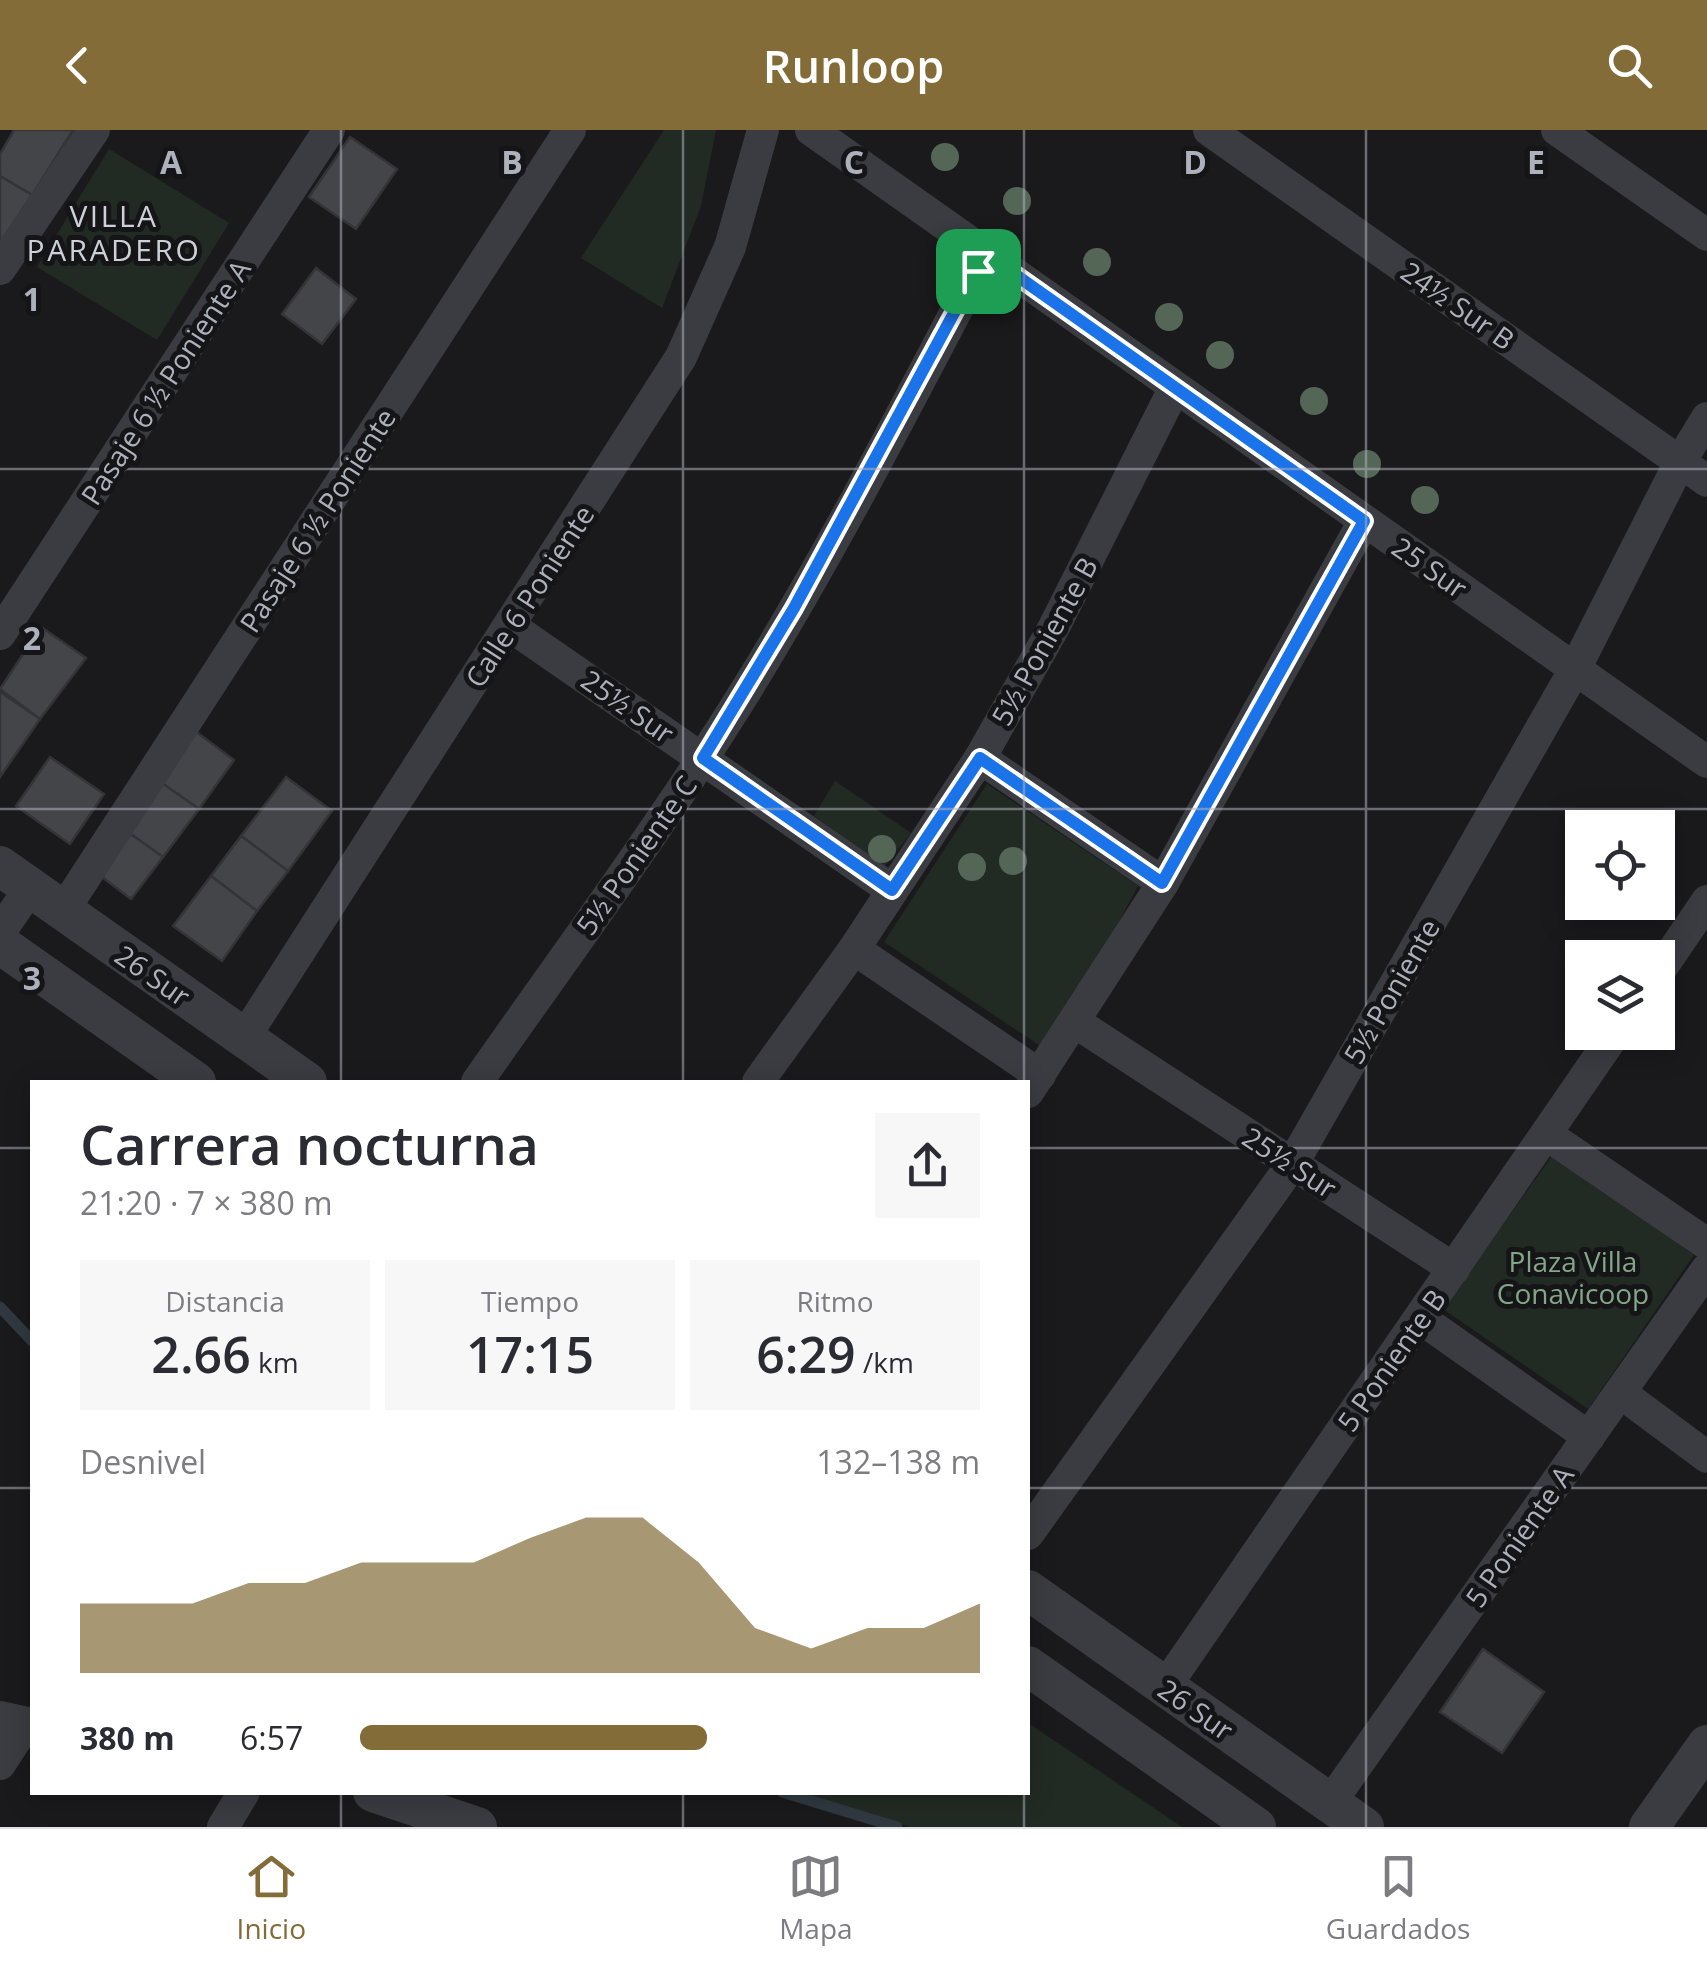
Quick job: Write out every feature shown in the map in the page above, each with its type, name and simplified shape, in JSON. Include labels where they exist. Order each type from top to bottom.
[{"type":"street","points":[[0,269],[94,130]]},
{"type":"street","name":"Pasaje 6 ½ Poniente A","points":[[0,634],[330,130]]},
{"type":"street","name":"Pasaje 6 ½ Poniente","points":[[63,911],[570,130]]},
{"type":"street","name":"Calle 6 Poniente","points":[[244,1038],[697,328],[730,247],[764,130]]},
{"type":"street","name":"25 Sur","points":[[811,130],[1707,762]]},
{"type":"street","name":"24½ Sur B","points":[[1209,130],[1694,471]]},
{"type":"street","points":[[1558,130],[1707,234]]},
{"type":"street","name":"5½ Poniente C","points":[[478,1080],[703,758],[794,608],[986,254]]},
{"type":"street","name":"5½ Poniente B","points":[[759,1080],[854,949],[980,758],[1054,627],[1175,387]]},
{"type":"street","name":"5½ Poniente","points":[[1030,1531],[1292,1164],[1694,471],[1707,418]]},
{"type":"street","points":[[1034,1083],[1162,883],[1364,521]]},
{"type":"street","name":"25½ Sur","points":[[510,626],[892,890]]},
{"type":"street","points":[[980,758],[1162,883]]},
{"type":"street","points":[[0,932],[16,876]]},
{"type":"street","name":"26 Sur","points":[[16,876],[303,1080]]},
{"type":"street","points":[[1675,948],[1707,901]]},
{"type":"street","points":[[0,944],[193,1080]]},
{"type":"street","points":[[854,949],[1030,1080]]},
{"type":"street","name":"25½ Sur","points":[[1075,1022],[1454,1268]]},
{"type":"street","points":[[154,1053],[218,1048],[244,1038]]},
{"type":"street","name":"5 Poniente B","points":[[1166,1687],[1604,1050]]},
{"type":"street","points":[[1546,1134],[1707,1244]]},
{"type":"street","name":"5 Poniente A","points":[[1330,1804],[1707,1269]]},
{"type":"street","points":[[1420,1318],[1589,1437]]},
{"type":"street","points":[[1621,1393],[1707,1456]]},
{"type":"street","name":"26 Sur","points":[[1030,1591],[1364,1827]]},
{"type":"street","points":[[1030,1667],[1256,1827]]},
{"type":"street","points":[[0,1764],[19,1726]]},
{"type":"street","points":[[1650,1827],[1707,1745]]},
{"type":"street","points":[[223,1827],[242,1795]]},
{"type":"street","points":[[382,1795],[476,1827]]},
{"type":"green space","points":[[664,130],[716,130],[701,206],[662,308],[581,258]]},
{"type":"green space","points":[[109,149],[229,223],[157,340],[37,267]]},
{"type":"green space","points":[[835,781],[911,833],[884,867],[814,816]]},
{"type":"green space","points":[[987,784],[1138,886],[1045,1049],[884,942]]},
{"type":"green space","name":"Plaza Villa Conavicoop","points":[[1554,1153],[1694,1255],[1588,1409],[1443,1309]]},
{"type":"green space","points":[[1030,1724],[1182,1827],[911,1827],[802,1795],[1030,1795]]},
{"type":"building","points":[[14,130],[73,130],[32,195],[0,176],[0,154]]},
{"type":"building","points":[[350,137],[397,169],[356,229],[309,197]]},
{"type":"building","points":[[0,176],[32,195],[0,243]]},
{"type":"building","points":[[316,268],[356,299],[322,344],[282,314]]},
{"type":"building","points":[[41,627],[86,658],[40,719],[0,689]]},
{"type":"building","points":[[0,692],[40,719],[0,777]]},
{"type":"building","points":[[195,731],[234,760],[199,809],[159,781]]},
{"type":"building","points":[[50,757],[104,794],[70,844],[16,806]]},
{"type":"building","points":[[286,777],[332,811],[288,871],[241,836]]},
{"type":"building","points":[[159,781],[199,809],[163,857],[125,830]]},
{"type":"building","points":[[125,830],[163,857],[131,899],[94,871]]},
{"type":"building","points":[[241,836],[288,871],[257,911],[211,876]]},
{"type":"building","points":[[211,876],[257,911],[222,961],[173,926]]},
{"type":"building","points":[[1483,1649],[1544,1692],[1502,1753],[1440,1712]]},
{"type":"waterway","points":[[0,1307],[30,1339]]},
{"type":"waterway","points":[[792,1795],[897,1827]]},
{"type":"district","name":"VILLA PARADERO","points":[[114,232]]},
{"type":"route","points":[[986,254],[1364,521],[1162,883],[980,758],[892,890],[703,758],[794,608],[978,271],[986,254]]}]
